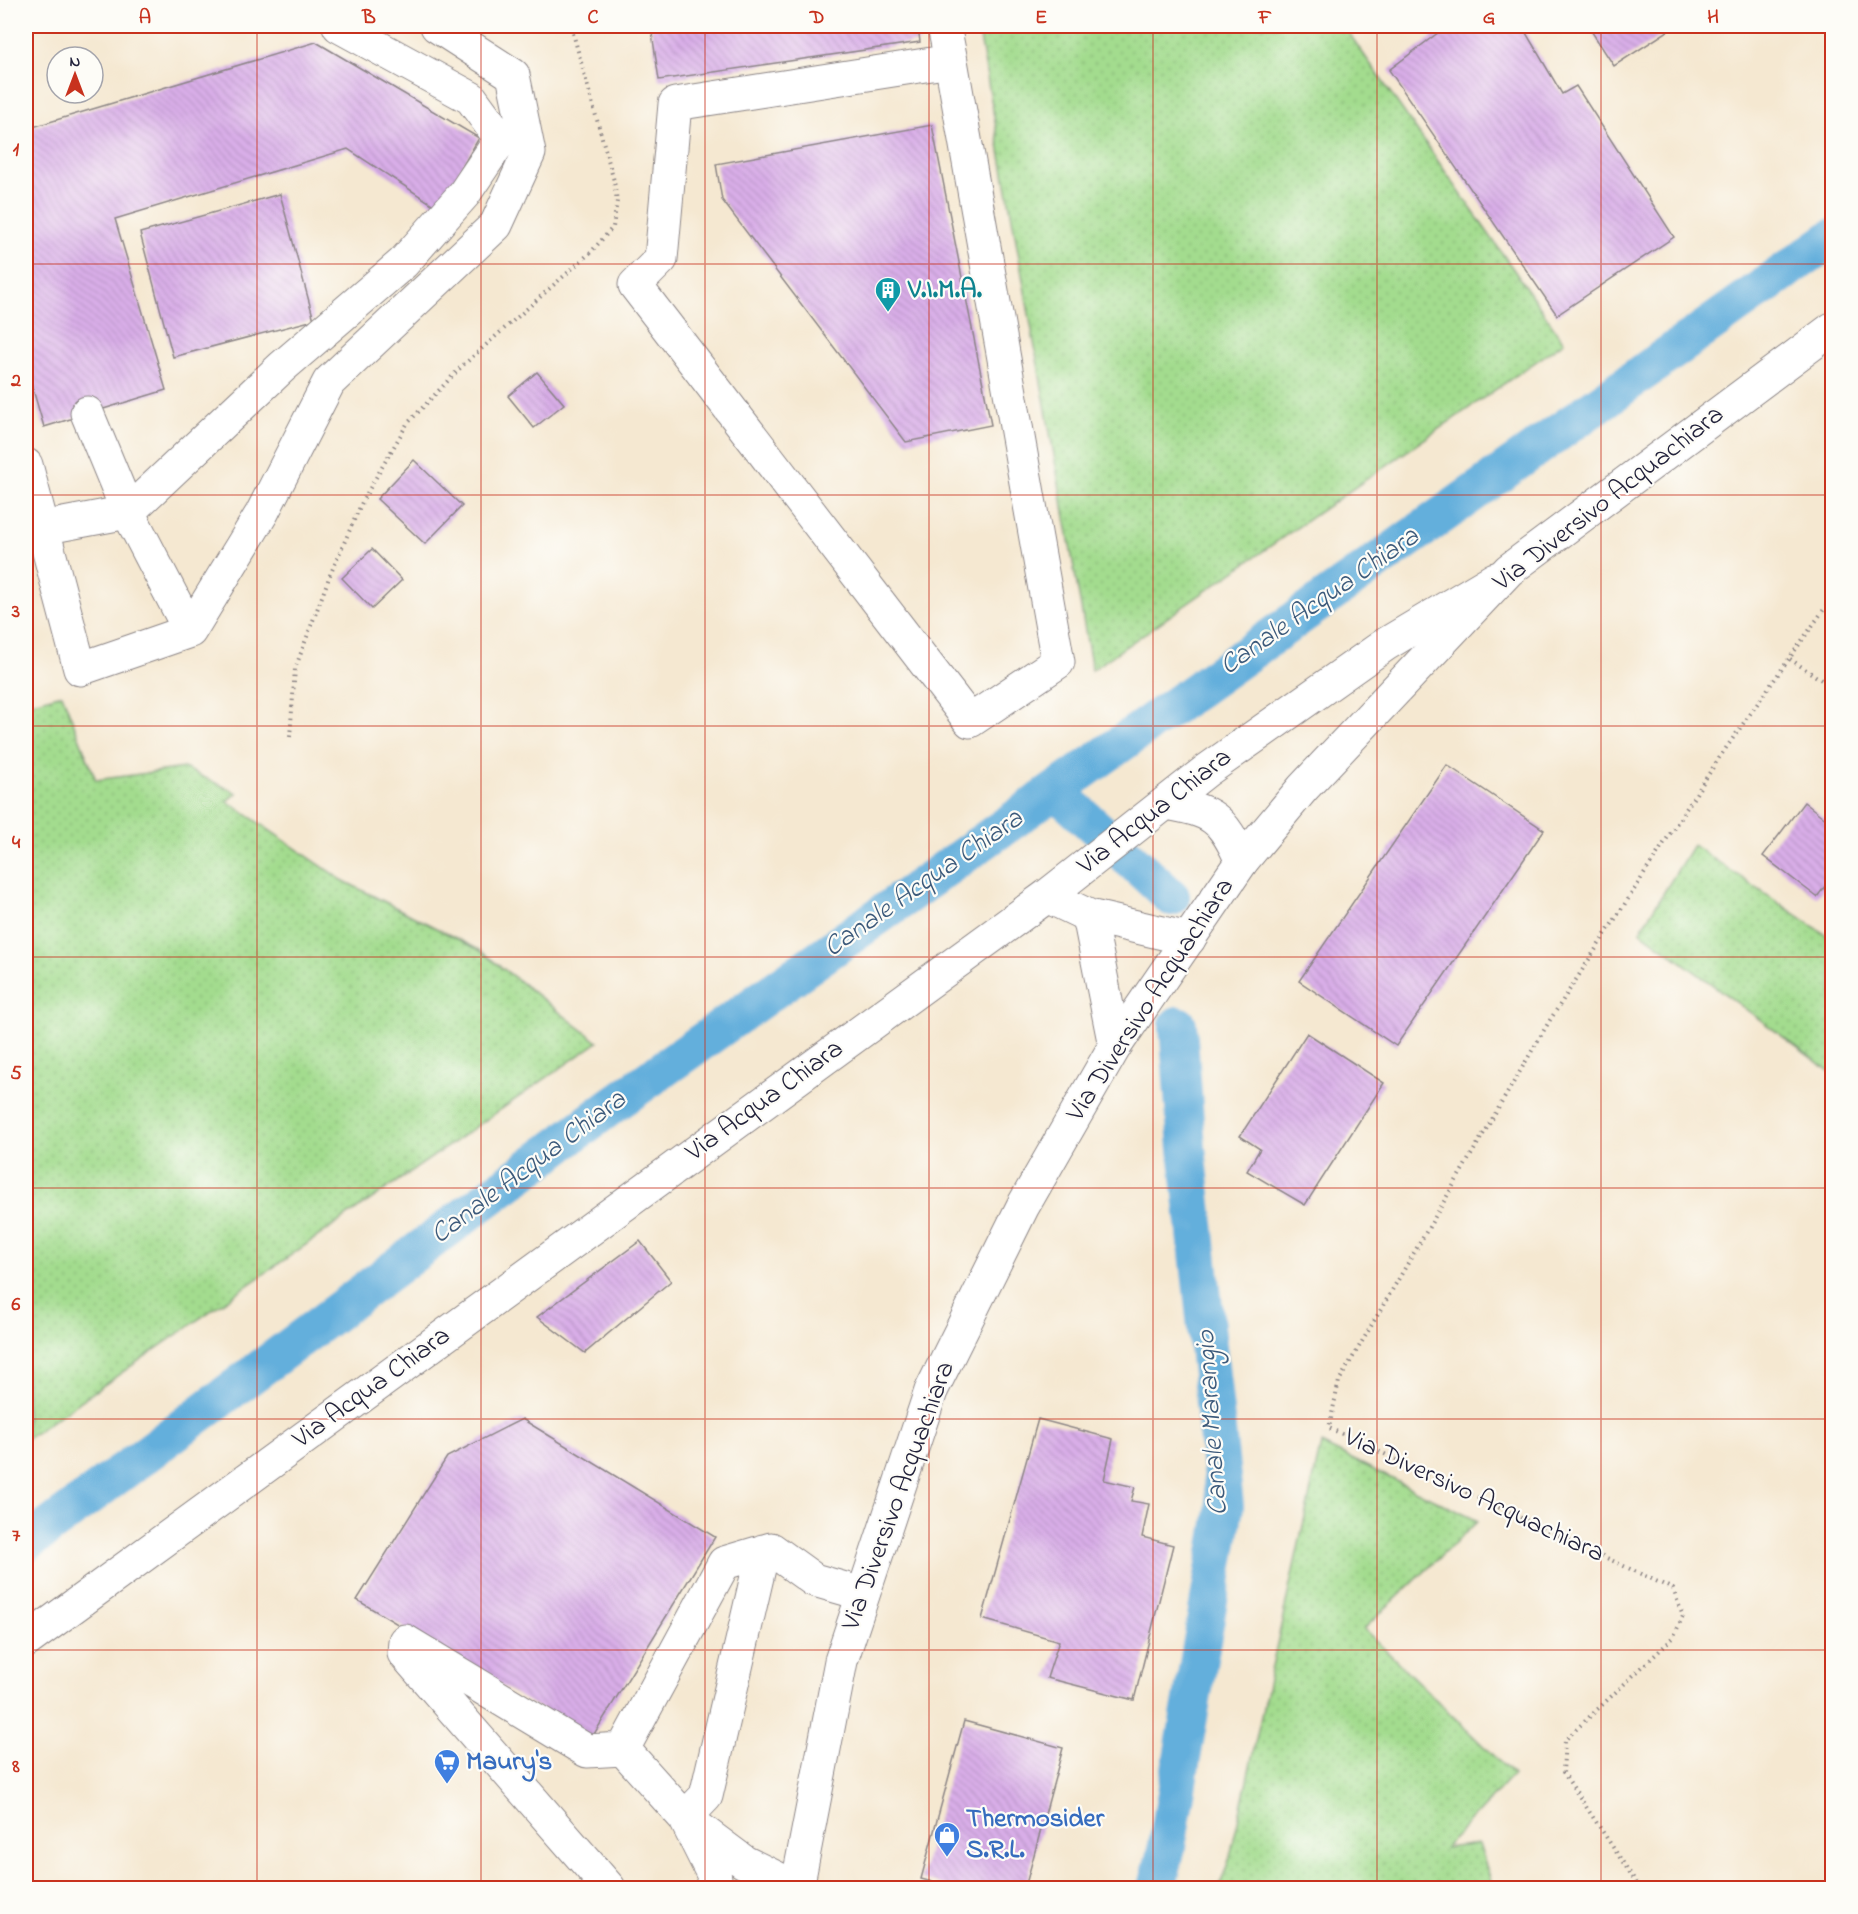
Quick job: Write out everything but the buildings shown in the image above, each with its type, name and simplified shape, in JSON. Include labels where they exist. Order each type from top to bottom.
[{"type":"street","points":[[42,528],[128,512],[282,367],[404,263],[465,194],[501,139],[471,98],[339,26]]},
{"type":"street","points":[[26,465],[80,669],[190,631],[262,513],[329,382],[496,225],[529,153],[513,75],[436,26]]},
{"type":"street","points":[[944,26],[951,61],[1058,662],[970,721],[635,285],[661,258],[675,104],[951,61]]},
{"type":"street","name":"Via Diversivo Acquachiara","points":[[797,1888],[841,1661],[930,1391],[1023,1206],[1115,1046],[1242,861],[1303,788],[1509,570],[1833,329]]},
{"type":"street","points":[[87,413],[128,512],[190,631]]},
{"type":"street","name":"Via Acqua Chiara","points":[[26,1641],[1047,896],[1166,803],[1386,644],[1509,570]]},
{"type":"street","points":[[1166,803],[1202,809],[1229,832],[1242,861]]},
{"type":"street","points":[[1047,896],[1089,916],[1189,939]]},
{"type":"street","points":[[1089,916],[1115,1046]]},
{"type":"street","points":[[622,1749],[724,1563],[771,1549],[814,1580],[863,1594]]},
{"type":"street","points":[[685,1818],[706,1796],[763,1551]]},
{"type":"street","points":[[609,1888],[404,1653],[405,1641],[588,1751],[622,1749]]},
{"type":"street","points":[[622,1749],[685,1818],[744,1862],[797,1888]]},
{"type":"street","points":[[685,1818],[715,1878],[711,1888]]},
{"type":"path","points":[[290,737],[295,669],[322,596],[363,500],[407,424],[461,367],[591,252],[614,227],[617,201],[614,180],[571,26]]},
{"type":"path","name":"Via Diversivo Acquachiara","points":[[1640,1888],[1563,1772],[1565,1740],[1673,1638],[1683,1616],[1673,1589],[1329,1428],[1339,1381],[1550,1020],[1719,758],[1833,598]]},
{"type":"path","points":[[1790,659],[1833,687]]},
{"type":"green space","points":[[978,26],[1344,26],[1564,342],[1092,670]]},
{"type":"green space","points":[[62,694],[96,780],[184,768],[237,793],[227,801],[342,880],[479,950],[598,1042],[26,1439],[26,704]]},
{"type":"green space","points":[[1693,845],[1832,939],[1832,1073],[1640,931]]},
{"type":"green space","points":[[1321,1444],[1478,1521],[1364,1629],[1513,1775],[1445,1848],[1479,1844],[1493,1888],[1219,1888],[1230,1857]]},
{"type":"waterway","name":"Canale Acqua Chiara","points":[[26,1544],[610,1107],[1832,238]]},
{"type":"waterway","name":"Canale Marangio","points":[[1056,791],[1171,897]]},
{"type":"waterway","name":"Canale Marangio","points":[[1157,1888],[1167,1846],[1225,1506],[1187,1148],[1178,1025]]},
{"type":"place","name":"V.I.M.A.","points":[[888,313]]},
{"type":"place","name":"Maury's","points":[[447,1785]]},
{"type":"place","name":"Thermosider S.R.L.","points":[[947,1858]]}]
